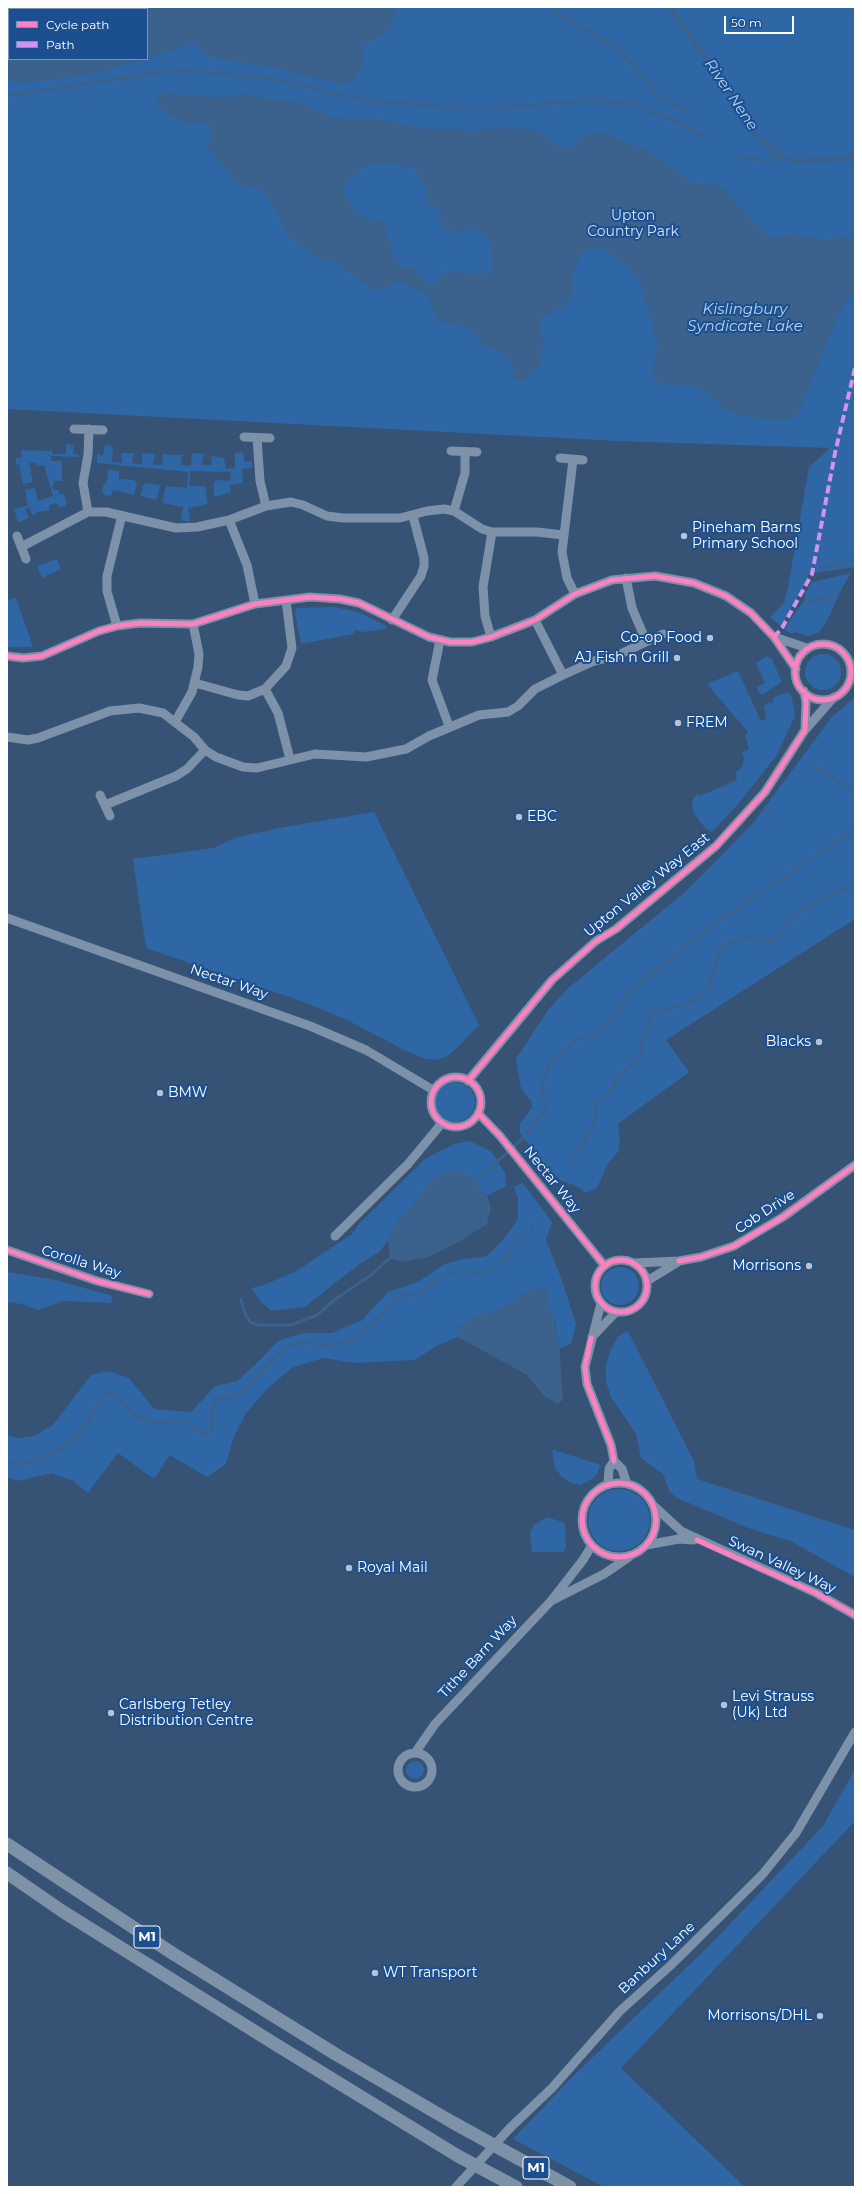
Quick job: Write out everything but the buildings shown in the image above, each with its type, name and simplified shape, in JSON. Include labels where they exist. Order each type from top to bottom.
[{"type":"highway","name":"M1","points":[[7,1844],[172,1953],[337,2055],[452,2122],[570,2187]]},
{"type":"highway","name":"M1","points":[[7,1873],[62,1911],[268,2040],[452,2152],[514,2187]]},
{"type":"street","points":[[74,429],[103,430]]},
{"type":"street","points":[[88,512],[83,483],[88,455],[89,429]]},
{"type":"street","points":[[244,437],[270,438]]},
{"type":"street","points":[[257,438],[257,461],[266,506]]},
{"type":"street","points":[[451,451],[477,452]]},
{"type":"street","points":[[454,511],[465,473],[465,452]]},
{"type":"street","points":[[560,458],[583,460]]},
{"type":"street","points":[[573,460],[563,535],[564,566],[575,594]]},
{"type":"street","points":[[21,547],[88,512],[106,512],[176,528],[197,528],[229,520],[266,506],[291,502],[335,517],[400,518],[413,516],[426,511],[454,511],[482,529],[492,532],[563,535]]},
{"type":"street","points":[[117,626],[107,591],[107,576],[122,515]]},
{"type":"street","points":[[392,620],[421,576],[424,566],[424,558],[413,516]]},
{"type":"street","points":[[229,520],[247,565],[255,604]]},
{"type":"street","points":[[491,637],[485,616],[483,587],[492,532]]},
{"type":"street","points":[[17,536],[26,559]]},
{"type":"street","points":[[7,656],[23,658],[42,656],[99,631],[117,626],[140,623],[193,624],[255,604],[310,597],[340,599],[359,603],[429,637],[440,640],[472,642],[491,637],[535,620],[575,594],[612,580],[655,576],[694,583],[726,596],[751,613],[774,637],[796,669]]},
{"type":"street","points":[[626,578],[632,608],[646,641]]},
{"type":"street","points":[[195,684],[238,695],[248,696],[265,689],[286,666],[292,648],[286,600]]},
{"type":"street","points":[[535,620],[563,675]]},
{"type":"street","points":[[175,722],[195,684],[199,654],[193,624]]},
{"type":"street","points":[[7,737],[28,740],[38,738],[110,710],[139,708],[163,713],[194,737],[205,750],[216,757],[243,767],[257,768],[290,759],[320,754],[366,757],[406,749],[449,726],[479,715],[508,712],[518,706],[535,689],[594,661],[616,656],[663,634]]},
{"type":"street","points":[[774,637],[807,648],[829,644],[845,655],[855,659]]},
{"type":"street","points":[[440,640],[432,680],[449,726]]},
{"type":"street","points":[[807,648],[797,662],[797,681],[804,691],[815,698],[834,697],[841,693],[852,681],[850,668],[845,655]]},
{"type":"street","points":[[265,689],[278,713],[290,759]]},
{"type":"street","points":[[804,691],[806,702],[805,730]]},
{"type":"street","name":"Upton Valley Way East","points":[[468,1081],[552,980],[596,941],[616,929],[716,846],[765,792],[805,730],[834,697]]},
{"type":"street","points":[[105,805],[176,776],[188,769],[205,750]]},
{"type":"street","points":[[100,795],[110,816]]},
{"type":"street","name":"Nectar Way","points":[[7,918],[310,1026],[366,1050],[434,1090]]},
{"type":"street","points":[[451,1077],[458,1077],[468,1081],[477,1089],[480,1097],[478,1113],[466,1125],[458,1127],[442,1123],[436,1118],[430,1104],[434,1090],[444,1080],[451,1077]]},
{"type":"street","name":"Nectar Way","points":[[478,1113],[500,1136],[604,1265]]},
{"type":"street","points":[[335,1236],[408,1164],[442,1123]]},
{"type":"street","name":"Cob Drive","points":[[635,1263],[679,1261],[701,1257],[734,1246],[783,1217],[855,1165]]},
{"type":"street","name":"Corolla Way","points":[[7,1250],[97,1281],[149,1294]]},
{"type":"street","points":[[619,1260],[635,1263],[640,1268],[647,1281],[646,1294],[638,1306],[632,1310],[616,1312],[601,1304],[594,1288],[595,1279],[604,1265],[619,1260]]},
{"type":"street","name":"Cob Drive","points":[[647,1281],[679,1261]]},
{"type":"street","points":[[601,1304],[585,1367],[587,1384],[611,1445],[614,1461],[622,1469],[627,1484]]},
{"type":"street","points":[[592,1338],[616,1312]]},
{"type":"street","points":[[608,1484],[609,1469],[614,1461]]},
{"type":"street","points":[[608,1484],[627,1484],[642,1491],[653,1506],[655,1526],[646,1545],[632,1555],[621,1557],[610,1556],[600,1552],[592,1545],[583,1529],[582,1517],[585,1504],[592,1494],[608,1484]]},
{"type":"street","name":"Swan Valley Way","points":[[653,1506],[681,1531],[697,1540],[816,1593],[855,1616]]},
{"type":"street","name":"Swan Valley Way","points":[[646,1545],[678,1538],[697,1540]]},
{"type":"street","name":"Tithe Barn Way","points":[[428,1735],[427,1758],[432,1770],[428,1780],[420,1786],[410,1786],[405,1783],[399,1775],[399,1765],[404,1756],[415,1753],[434,1724],[551,1601],[583,1560],[592,1545]]},
{"type":"street","name":"Tithe Barn Way","points":[[551,1601],[604,1574],[632,1555]]},
{"type":"street","name":"Banbury Lane","points":[[456,2187],[510,2128],[552,2088],[620,2011],[671,1965],[762,1874],[796,1833],[855,1732]]},
{"type":"street","points":[[415,1753],[427,1758]]},
{"type":"green space","name":"Upton Country Park","points":[[7,7],[855,7],[855,567],[808,574],[808,579],[781,626],[770,617],[784,603],[809,467],[830,448],[618,441],[7,409]]},
{"type":"green space","points":[[66,444],[74,445],[73,454],[80,455],[77,457],[51,456],[51,461],[62,461],[63,481],[54,481],[53,490],[59,490],[59,494],[64,494],[67,503],[65,506],[59,508],[57,503],[49,505],[50,510],[37,512],[33,516],[29,507],[25,509],[29,518],[18,523],[14,509],[28,505],[25,490],[35,488],[38,501],[53,496],[44,465],[37,466],[35,463],[29,463],[33,482],[23,484],[19,464],[16,465],[16,458],[21,458],[21,450],[51,451],[52,445],[52,454],[66,454]]},
{"type":"green space","points":[[105,445],[113,446],[112,462],[122,463],[121,453],[134,453],[132,463],[142,464],[142,453],[155,454],[153,465],[162,465],[163,454],[184,455],[182,457],[181,465],[191,466],[192,453],[204,454],[202,465],[212,465],[211,456],[224,458],[226,469],[235,468],[235,453],[243,452],[245,462],[252,461],[252,468],[242,469],[243,483],[230,485],[231,498],[230,493],[214,497],[214,483],[216,480],[230,481],[231,472],[190,471],[189,486],[205,486],[208,504],[188,508],[190,522],[181,520],[183,507],[162,503],[166,486],[187,488],[188,472],[97,463],[97,454],[103,455]]},
{"type":"green space","points":[[108,469],[119,471],[119,479],[134,480],[137,483],[134,495],[113,490],[111,496],[105,495],[102,492],[103,486],[107,481]]},
{"type":"green space","points":[[144,483],[160,485],[156,500],[140,496]]},
{"type":"green space","points":[[57,559],[61,569],[42,578],[37,566]]},
{"type":"green space","points":[[851,573],[842,588],[826,623],[818,633],[808,636],[794,632],[792,634],[784,629],[805,599],[805,593],[812,582]]},
{"type":"green space","points":[[16,598],[33,647],[7,647],[7,600]]},
{"type":"green space","points":[[334,607],[358,612],[386,626],[386,629],[362,632],[355,630],[353,634],[301,644],[295,613],[296,608]]},
{"type":"green space","points":[[827,654],[836,659],[840,665],[840,679],[836,685],[827,690],[819,690],[810,685],[806,679],[805,668],[810,659],[816,655]]},
{"type":"green space","points":[[767,656],[772,659],[782,682],[762,695],[758,692],[757,687],[765,683],[756,663]]},
{"type":"green space","points":[[738,671],[761,721],[766,719],[764,707],[769,701],[770,704],[774,702],[772,698],[784,693],[789,693],[792,698],[795,716],[777,755],[739,803],[712,832],[706,829],[695,815],[692,807],[693,799],[698,793],[700,796],[737,780],[735,773],[742,767],[744,758],[742,753],[749,749],[745,736],[748,732],[707,684]]},
{"type":"green space","points":[[855,697],[855,919],[666,1040],[689,1072],[618,1124],[620,1139],[618,1152],[607,1165],[597,1188],[586,1193],[576,1186],[560,1180],[544,1165],[520,1133],[520,1123],[532,1108],[531,1101],[521,1089],[516,1059],[548,1010],[567,989],[685,892],[753,823],[831,718]]},
{"type":"green space","points":[[374,812],[479,1025],[454,1051],[446,1057],[437,1060],[426,1059],[406,1051],[345,1019],[301,1001],[146,948],[133,859],[213,848],[238,837],[284,827]]},
{"type":"green space","points":[[459,1082],[466,1085],[472,1091],[475,1102],[474,1110],[466,1119],[459,1122],[451,1122],[444,1119],[436,1110],[435,1098],[438,1091],[447,1083]]},
{"type":"green space","points":[[470,1141],[492,1152],[505,1173],[506,1186],[487,1196],[470,1177],[433,1178],[414,1204],[396,1223],[388,1241],[379,1252],[358,1265],[305,1307],[272,1311],[261,1302],[251,1288],[261,1286],[295,1272],[352,1234],[360,1223],[425,1159],[454,1144]]},
{"type":"green space","points":[[523,1183],[552,1222],[546,1240],[562,1280],[576,1324],[571,1344],[559,1349],[555,1323],[531,1289],[514,1301],[494,1312],[474,1316],[458,1328],[458,1337],[436,1346],[415,1360],[354,1363],[324,1358],[293,1367],[267,1389],[246,1413],[233,1439],[226,1464],[207,1477],[170,1455],[154,1479],[118,1453],[88,1493],[73,1481],[51,1473],[18,1481],[7,1477],[7,1435],[18,1438],[34,1436],[53,1425],[91,1375],[109,1371],[129,1378],[154,1409],[191,1412],[215,1386],[237,1381],[278,1341],[303,1333],[332,1333],[362,1320],[388,1292],[418,1282],[445,1264],[464,1259],[487,1256],[502,1241],[518,1219],[518,1199],[514,1187]]},
{"type":"green space","points":[[620,1267],[633,1273],[639,1286],[633,1299],[620,1305],[607,1299],[601,1286],[607,1273]]},
{"type":"green space","points":[[7,1272],[56,1280],[113,1296],[111,1303],[63,1301],[38,1310],[22,1304],[7,1302]]},
{"type":"green space","points":[[626,1331],[630,1335],[694,1461],[697,1479],[855,1530],[855,1577],[790,1541],[748,1528],[677,1498],[670,1492],[663,1474],[641,1458],[636,1434],[611,1397],[606,1382],[606,1366],[610,1351],[618,1337]]},
{"type":"green space","points":[[552,1450],[601,1465],[595,1477],[581,1485],[571,1483],[561,1476],[555,1468]]},
{"type":"green space","points":[[619,1489],[631,1492],[641,1498],[647,1508],[650,1520],[647,1532],[641,1542],[631,1548],[619,1551],[607,1548],[597,1542],[591,1532],[588,1520],[591,1508],[597,1498],[607,1492]]},
{"type":"green space","points":[[547,1517],[565,1523],[566,1545],[564,1552],[532,1552],[530,1532],[534,1525]]},
{"type":"green space","points":[[415,1761],[421,1764],[424,1770],[421,1776],[415,1779],[409,1776],[406,1770],[409,1764]]},
{"type":"green space","points":[[855,1769],[855,1821],[621,2068],[745,2187],[604,2187],[513,2139],[575,2074],[710,1945],[823,1826]]},
{"type":"water","points":[[7,7],[398,7],[390,30],[362,46],[363,64],[354,80],[343,84],[269,67],[212,57],[193,43],[148,59],[148,8],[8,8],[8,60],[143,60],[90,74],[26,83],[7,80]]},
{"type":"water","name":"River Nene","points":[[666,7],[672,7],[719,73],[758,133],[775,148],[791,159],[855,155],[855,161],[793,163],[775,155],[750,131],[717,77]]},
{"type":"water","name":"Kislingbury Syndicate Lake","points":[[170,93],[221,98],[244,93],[271,100],[297,102],[335,118],[380,119],[419,128],[477,131],[510,127],[537,131],[559,147],[576,146],[581,136],[603,133],[654,154],[691,183],[705,183],[725,189],[744,212],[770,238],[795,234],[824,240],[844,237],[855,238],[855,288],[838,316],[799,412],[791,420],[762,419],[724,410],[719,403],[696,386],[670,386],[656,380],[652,372],[658,346],[639,278],[617,258],[598,246],[582,252],[572,276],[573,297],[554,312],[539,319],[543,344],[540,365],[523,381],[513,379],[514,368],[504,352],[485,347],[471,330],[437,320],[428,295],[402,283],[393,282],[385,288],[375,291],[334,262],[322,261],[290,238],[264,190],[238,184],[208,148],[212,126],[202,122],[190,124],[171,116],[157,104],[159,95]],"holes":[[[394,163],[415,169],[427,189],[426,202],[438,207],[444,229],[455,231],[468,229],[477,230],[489,240],[493,257],[490,274],[464,274],[451,270],[445,271],[437,284],[427,283],[414,268],[402,268],[393,254],[384,222],[360,216],[350,204],[343,190],[349,178],[368,165]]]},
{"type":"water","points":[[457,1169],[470,1177],[487,1196],[491,1208],[487,1224],[459,1242],[429,1257],[403,1262],[390,1258],[388,1241],[396,1223],[414,1204],[433,1178]]},
{"type":"water","points":[[546,1288],[559,1344],[563,1400],[557,1404],[544,1396],[527,1375],[458,1337],[458,1328],[474,1316],[494,1312],[514,1301],[531,1289]]},
{"type":"waterway","points":[[550,7],[562,16],[617,48],[660,97],[690,111]]},
{"type":"waterway","points":[[7,96],[156,73],[184,71],[268,78],[364,100],[420,105],[482,109],[593,100],[633,105],[679,123],[703,137]]},
{"type":"waterway","points":[[741,157],[768,161],[781,157]]},
{"type":"waterway","points":[[821,568],[845,563],[855,558]]},
{"type":"waterway","points":[[808,602],[832,595]]},
{"type":"waterway","points":[[807,762],[855,792]]},
{"type":"waterway","points":[[472,1185],[526,1135],[545,1109],[542,1085],[551,1061],[577,1040],[596,1032],[610,1021],[631,990],[703,932],[855,829]]},
{"type":"waterway","points":[[569,1162],[576,1155],[593,1126],[595,1104],[609,1094],[620,1074],[639,1060],[642,1054],[642,1038],[650,1024],[648,1011],[661,1012],[690,1002],[702,995],[709,988],[720,951],[726,944],[746,938],[772,942],[807,906],[839,890],[855,886]]},
{"type":"waterway","points":[[7,1462],[23,1465],[60,1449],[74,1439],[88,1422],[103,1395],[108,1393],[117,1398],[137,1417],[161,1423],[177,1420],[185,1422],[203,1435],[209,1433],[212,1429],[211,1420],[216,1400],[233,1397],[244,1391],[284,1347],[301,1342],[324,1345],[352,1341],[382,1314],[392,1302],[403,1295],[420,1295],[443,1276],[459,1272],[483,1273],[504,1261],[520,1240],[532,1231],[534,1223]]},
{"type":"waterway","points":[[241,1299],[245,1314],[251,1323],[259,1325],[291,1325],[317,1315],[337,1298],[371,1275],[392,1256]]},
{"type":"marked path","points":[[774,637],[782,628],[812,574],[835,453],[855,368]]},
{"type":"cycle path","points":[[7,656],[23,658],[42,656],[99,631],[117,626],[140,623],[193,624],[255,604],[310,597],[340,599],[359,603],[429,637],[450,642],[472,642],[491,637],[535,620],[575,594],[612,580],[655,576],[694,583],[726,596],[751,613],[774,637],[796,669]]},
{"type":"cycle path","points":[[823,644],[834,647],[843,652],[848,661],[851,672],[848,683],[843,692],[834,697],[823,700],[812,697],[803,692],[798,683],[795,672],[798,661],[803,652],[812,647],[823,644]]},
{"type":"cycle path","points":[[468,1081],[552,980],[596,941],[616,929],[716,846],[765,792],[805,730],[806,702],[804,691]]},
{"type":"cycle path","points":[[456,1077],[466,1079],[474,1084],[479,1092],[481,1102],[479,1112],[474,1120],[466,1125],[456,1127],[446,1125],[438,1120],[433,1112],[431,1102],[433,1092],[438,1084],[446,1079],[456,1077]]},
{"type":"cycle path","points":[[478,1113],[500,1136],[604,1265]]},
{"type":"cycle path","points":[[679,1261],[701,1257],[734,1246],[783,1217],[855,1165]]},
{"type":"cycle path","points":[[7,1250],[97,1281],[149,1294]]},
{"type":"cycle path","points":[[616,1260],[626,1260],[640,1267],[647,1281],[647,1286],[647,1291],[640,1305],[626,1312],[616,1312],[606,1308],[599,1301],[595,1291],[595,1281],[599,1271],[606,1264],[616,1260]]},
{"type":"cycle path","points":[[591,1338],[585,1367],[587,1384],[611,1445],[614,1461]]},
{"type":"cycle path","points":[[619,1483],[633,1486],[645,1494],[653,1506],[656,1520],[653,1534],[645,1546],[633,1554],[619,1557],[605,1554],[593,1546],[585,1534],[582,1520],[585,1506],[593,1494],[605,1486],[619,1483]]},
{"type":"cycle path","points":[[697,1540],[816,1593],[855,1615]]},
{"type":"place","name":"Pineham Barns Primary School","points":[[684,536]]},
{"type":"place","name":"Co-op Food","points":[[710,638]]},
{"type":"place","name":"AJ Fish n Grill","points":[[677,658]]},
{"type":"place","name":"FREM","points":[[678,723]]},
{"type":"place","name":"EBC","points":[[519,817]]},
{"type":"place","name":"Blacks","points":[[819,1042]]},
{"type":"place","name":"BMW","points":[[160,1093]]},
{"type":"place","name":"Morrisons","points":[[809,1266]]},
{"type":"place","name":"Royal Mail","points":[[349,1568]]},
{"type":"place","name":"Levi Strauss (Uk) Ltd","points":[[724,1705]]},
{"type":"place","name":"Carlsberg Tetley Distribution Centre","points":[[111,1713]]},
{"type":"place","name":"WT Transport","points":[[375,1973]]},
{"type":"place","name":"Morrisons/DHL","points":[[820,2016]]}]
